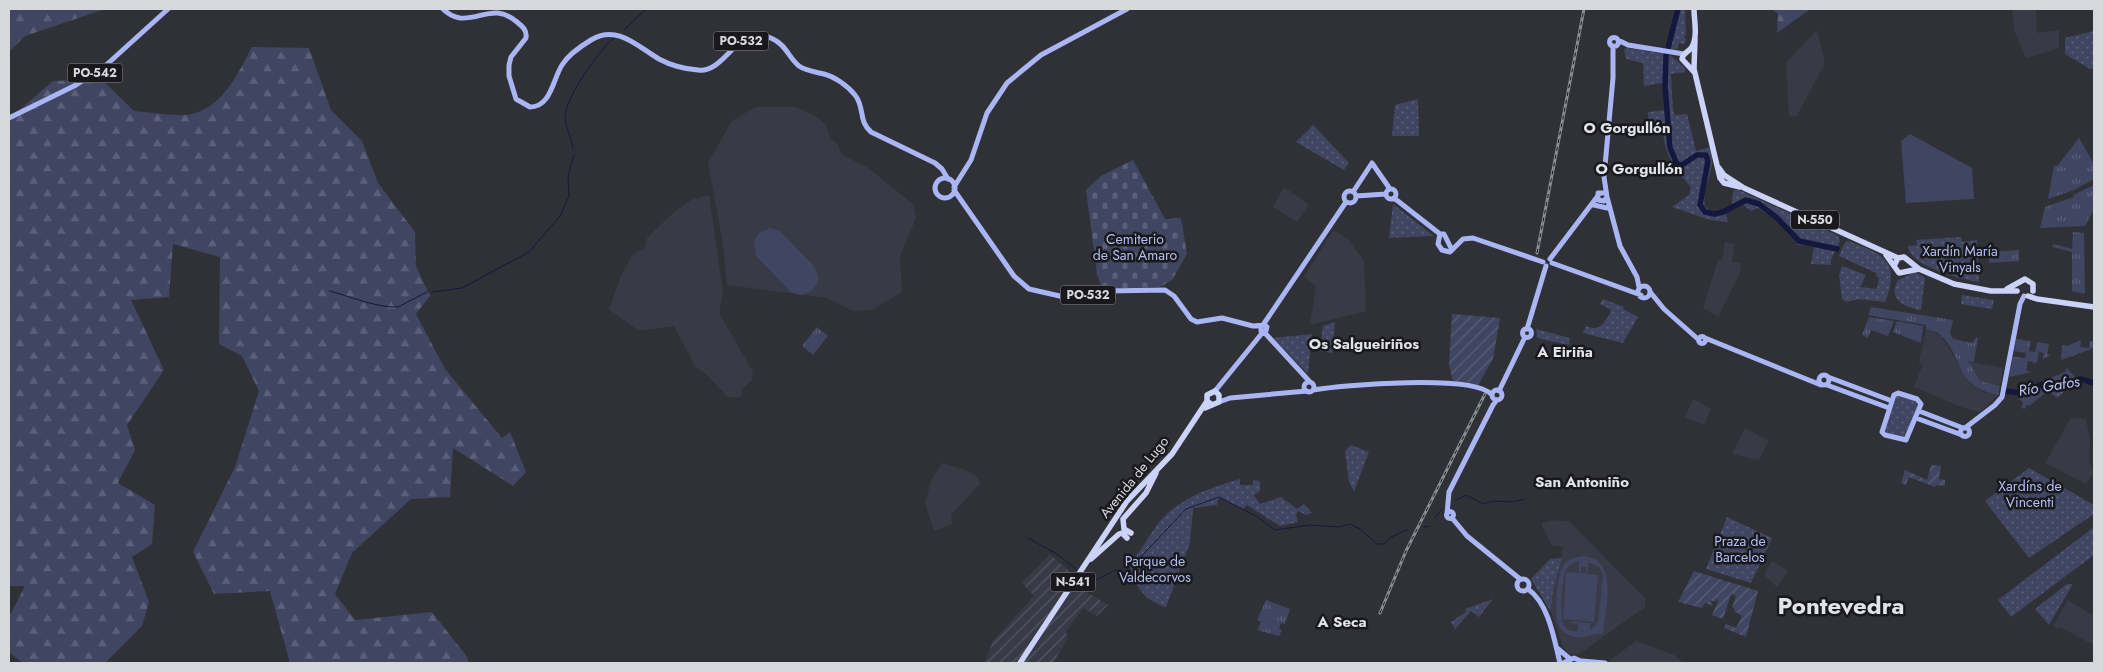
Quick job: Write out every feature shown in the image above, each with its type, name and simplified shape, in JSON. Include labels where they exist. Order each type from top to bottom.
[{"type":"highway","points":[[1694,9],[1695,74]]},
{"type":"highway","points":[[1684,63],[1686,53],[1695,39]]},
{"type":"highway","points":[[1686,53],[1692,53],[1694,60]]},
{"type":"highway","points":[[1684,63],[1694,60]]},
{"type":"highway","points":[[1684,63],[1695,74]]},
{"type":"highway","name":"N-550","points":[[1695,74],[1719,168],[1724,175],[1744,188],[1898,258]]},
{"type":"highway","points":[[1885,253],[1899,272],[1919,269]]},
{"type":"highway","points":[[1894,266],[1898,258],[1904,257],[1919,269],[1960,285],[1991,291],[2006,290],[2044,300],[2094,307]]},
{"type":"highway","points":[[1908,270],[1910,261]]},
{"type":"highway","points":[[2006,290],[2022,279],[2030,280],[2033,291],[2044,300]]},
{"type":"highway","points":[[2018,283],[2022,294]]},
{"type":"highway","points":[[2022,294],[2033,291]]},
{"type":"highway","name":"N-541","points":[[1209,402],[1209,393],[1218,394]]},
{"type":"highway","name":"N-541","points":[[1209,402],[1218,394]]},
{"type":"highway","name":"Avenida de Lugo","points":[[1020,663],[1127,501],[1156,471],[1209,402]]},
{"type":"highway","points":[[1081,569],[1118,534],[1129,535],[1124,529],[1123,519],[1146,493],[1156,471]]},
{"type":"main road","name":"PO-542","points":[[9,118],[76,86],[104,67],[168,9]]},
{"type":"main road","name":"PO-532","points":[[443,9],[452,16],[461,18],[484,13],[500,14],[514,19],[524,28],[526,38],[511,57],[508,70],[516,99],[530,107],[540,105],[546,98],[562,65],[569,57],[585,44],[601,35],[614,34],[623,36],[666,62],[702,71],[713,66],[745,39],[758,36],[770,37],[782,45],[800,67],[829,76],[852,91],[860,102],[863,124],[871,132],[935,163],[942,169]]},
{"type":"main road","points":[[944,197],[951,195],[971,160],[990,108],[1001,90],[1014,76],[1042,56],[1127,9]]},
{"type":"main road","points":[[1641,295],[1638,281],[1620,246],[1609,211],[1602,197],[1616,44],[1670,53],[1686,53]]},
{"type":"main road","points":[[1670,53],[1684,63]]},
{"type":"main road","points":[[1346,202],[1353,202],[1354,194],[1372,163],[1390,189],[1396,192],[1394,198]]},
{"type":"main road","points":[[942,169],[954,188]]},
{"type":"main road","points":[[942,169],[940,179],[935,185],[936,191],[944,197],[962,201]]},
{"type":"main road","points":[[940,179],[949,179],[962,175]]},
{"type":"main road","name":"PO-532","points":[[954,188],[1014,276],[1029,288],[1064,298],[1106,291],[1165,290],[1174,296],[1194,321],[1203,323],[1222,318],[1263,330]]},
{"type":"main road","points":[[1386,194],[1390,189]]},
{"type":"main road","points":[[1386,194],[1345,193],[1344,199],[1346,202],[1263,330],[1218,394],[1228,399],[1297,391],[1308,387],[1381,383],[1428,383],[1488,391],[1494,399]]},
{"type":"main road","points":[[1386,194],[1390,199],[1394,198],[1440,234],[1444,234],[1452,250]]},
{"type":"main road","points":[[1551,261],[1565,236],[1602,197]]},
{"type":"main road","points":[[1592,206],[1609,211]]},
{"type":"main road","points":[[1440,234],[1437,242],[1439,247],[1445,252],[1452,250],[1463,239],[1473,238],[1544,264]]},
{"type":"main road","points":[[1570,659],[1561,663],[1543,609],[1528,589],[1527,580],[1520,579],[1467,536],[1449,513],[1448,492],[1494,399],[1494,391],[1499,391],[1525,337],[1523,332],[1529,330],[1545,258],[1646,298],[1651,295]]},
{"type":"main road","points":[[1630,266],[1659,304],[1692,334],[1812,381],[1889,408]]},
{"type":"main road","points":[[1629,290],[1646,287]]},
{"type":"main road","points":[[1967,428],[1996,405],[2002,396],[2022,294]]},
{"type":"main road","points":[[1263,330],[1304,375],[1308,387]]},
{"type":"main road","points":[[1812,381],[1824,375],[1892,401]]},
{"type":"main road","points":[[1824,385],[1828,377]]},
{"type":"main road","points":[[1819,378],[1824,385]]},
{"type":"main road","points":[[1898,393],[1917,399],[1921,404],[1906,440],[1885,435],[1882,429],[1892,401],[1894,395],[1898,393]]},
{"type":"main road","points":[[1919,411],[1967,428]]},
{"type":"main road","points":[[1916,418],[1962,436],[1968,436],[1967,428]]},
{"type":"main road","points":[[1939,427],[1942,420]]},
{"type":"main road","points":[[1520,579],[1516,584],[1518,590],[1524,592],[1528,589]]},
{"type":"main road","points":[[1557,648],[1570,659],[1605,663]]},
{"type":"shaded area","points":[[2012,9],[2036,9],[2037,33],[2059,30],[2059,48],[2028,58],[2025,56],[2014,30]]},
{"type":"shaded area","points":[[1817,30],[1824,65],[1797,116],[1789,116],[1786,62]]},
{"type":"shaded area","points":[[755,107],[796,107],[817,117],[826,125],[830,138],[838,145],[841,154],[868,168],[913,204],[916,218],[900,256],[902,292],[872,310],[853,311],[827,298],[727,285],[723,244],[708,163],[732,121]]},
{"type":"shaded area","points":[[1284,187],[1309,205],[1297,222],[1273,207]]},
{"type":"shaded area","points":[[709,195],[723,292],[719,313],[753,372],[752,380],[742,389],[741,397],[728,397],[705,373],[695,366],[674,326],[639,331],[609,309],[621,276],[633,254],[645,248],[647,238],[673,213],[691,200]]},
{"type":"shaded area","points":[[1336,231],[1349,240],[1364,261],[1366,311],[1310,325],[1316,286],[1304,277],[1332,232]]},
{"type":"shaded area","points":[[1725,242],[1734,244],[1732,262],[1740,263],[1741,271],[1718,317],[1703,308],[1718,260],[1722,261]]},
{"type":"shaded area","points":[[1926,329],[1941,336],[1971,384],[1983,392],[1998,395],[1980,412],[1961,407],[1914,387],[1923,364],[1919,363]]},
{"type":"shaded area","points":[[1967,361],[2003,368],[2000,386],[1980,381]]},
{"type":"shaded area","points":[[1693,399],[1711,409],[1704,425],[1685,417]]},
{"type":"shaded area","points":[[2071,418],[2086,419],[2090,439],[2089,461],[2093,473],[2086,484],[2045,463]]},
{"type":"shaded area","points":[[1745,428],[1769,441],[1759,460],[1732,454]]},
{"type":"shaded area","points":[[942,463],[966,470],[975,475],[981,483],[951,515],[952,524],[934,531],[925,503],[931,481]]},
{"type":"shaded area","points":[[1555,520],[1570,522],[1645,598],[1645,607],[1579,654],[1570,654],[1564,649],[1551,612],[1553,590],[1563,547],[1552,546],[1542,523]]},
{"type":"shaded area","points":[[1050,554],[1076,577],[1072,583],[1108,605],[1097,616],[1083,608],[1066,632],[1068,638],[1053,663],[984,663],[993,641],[1034,596],[1022,583]]},
{"type":"shaded area","points":[[1772,561],[1788,571],[1777,587],[1764,575]]},
{"type":"shaded area","points":[[2068,600],[2094,616],[2094,645],[2060,627],[2058,629],[2053,626]]},
{"type":"shaded area","points":[[1636,641],[1674,655],[1684,663],[1614,663],[1609,661]]},
{"type":"green space","points":[[9,9],[105,9],[25,36],[9,52]]},
{"type":"green space","points":[[1679,9],[1685,9],[1686,35],[1684,35],[1686,40],[1684,44],[1679,43],[1677,49],[1669,49]]},
{"type":"green space","points":[[1772,9],[1809,10],[1777,33],[1778,14]]},
{"type":"green space","points":[[2094,31],[2094,69],[2090,69],[2065,54],[2065,38]]},
{"type":"green space","points":[[252,47],[309,48],[331,110],[362,141],[378,183],[415,232],[416,266],[430,296],[416,314],[445,369],[502,438],[510,432],[526,472],[513,486],[453,448],[450,497],[411,499],[352,553],[335,594],[355,620],[432,612],[468,658],[468,663],[290,663],[270,591],[214,594],[193,552],[235,467],[259,391],[242,356],[219,344],[220,257],[173,244],[169,297],[131,300],[164,370],[127,425],[135,450],[118,483],[155,505],[152,544],[132,557],[149,602],[142,626],[105,663],[23,663],[9,652],[9,617],[25,586],[9,586],[9,119],[53,81],[101,79],[134,111],[172,115],[192,114],[213,104],[221,96],[235,78]]},
{"type":"green space","points":[[1627,48],[1670,55],[1685,68],[1685,72],[1671,74],[1673,111],[1675,115],[1687,114],[1696,151],[1711,147],[1712,164],[1705,191],[1705,207],[1713,212],[1725,210],[1728,222],[1710,220],[1672,207],[1689,195],[1691,187],[1672,163],[1666,149],[1663,133],[1650,134],[1648,112],[1666,110],[1663,83],[1644,86],[1643,63],[1626,59],[1624,50]]},
{"type":"green space","points":[[1418,99],[1419,136],[1392,136],[1395,105]]},
{"type":"green space","points":[[1313,125],[1349,163],[1344,170],[1296,142]]},
{"type":"green space","points":[[1910,134],[1972,168],[1974,199],[1906,203],[1901,141]]},
{"type":"green space","points":[[2079,138],[2094,164],[2094,179],[2074,190],[2048,199],[2054,166],[2058,165]]},
{"type":"green space","name":"Cemiterio de San Amaro","points":[[1133,160],[1165,219],[1181,218],[1187,254],[1172,280],[1160,287],[1102,289],[1097,274],[1086,190],[1101,176]]},
{"type":"green space","points":[[2094,185],[2094,209],[2085,226],[2040,228],[2045,207],[2074,197],[2073,195]]},
{"type":"green space","points":[[1734,190],[1739,190],[1794,215],[1792,220],[1799,223],[1801,219],[1813,224],[1812,228],[1820,231],[1822,228],[1838,236],[1840,241],[1831,260],[1831,265],[1811,264],[1814,246],[1798,245],[1780,223],[1758,208],[1751,211],[1741,203],[1733,210],[1732,198]]},
{"type":"green space","points":[[1393,204],[1434,236],[1389,238]]},
{"type":"green space","points":[[770,228],[780,231],[814,266],[818,282],[812,291],[801,295],[791,292],[756,256],[754,241],[760,232]]},
{"type":"green space","points":[[2073,232],[2084,233],[2085,294],[2072,291],[2072,252],[2052,247],[2053,244],[2072,249]]},
{"type":"green space","name":"Xardín María Vinyals","points":[[1961,237],[1962,242],[1977,240],[1979,282],[1949,275],[1926,266],[1917,260],[1908,246],[1917,245],[1916,240]]},
{"type":"green space","points":[[1848,241],[1871,250],[1886,261],[1891,277],[1885,302],[1859,299],[1846,302],[1842,299],[1839,275],[1842,266],[1866,275],[1860,287],[1877,289],[1879,277],[1876,276],[1876,273],[1839,256],[1845,242]]},
{"type":"green space","points":[[2019,250],[2019,261],[1989,263],[1988,252]]},
{"type":"green space","points":[[1916,272],[1925,278],[1921,310],[1909,307],[1899,301],[1895,293],[1898,280]]},
{"type":"green space","points":[[1962,295],[1994,300],[1992,309],[1961,304]]},
{"type":"green space","points":[[1603,299],[1624,307],[1623,309],[1638,317],[1623,343],[1583,333],[1586,326],[1595,328],[1601,326],[1611,312],[1610,309],[1600,304]]},
{"type":"green space","points":[[1871,307],[1953,320],[1950,333],[1953,339],[1972,343],[1976,337],[1978,338],[1974,362],[1968,361],[1980,381],[2000,386],[1998,395],[1983,390],[1966,377],[1953,351],[1938,333],[1926,329],[1926,325],[1868,315]]},
{"type":"green space","points":[[1452,314],[1500,318],[1493,359],[1478,385],[1453,381],[1449,365]]},
{"type":"green space","points":[[1869,317],[1894,321],[1888,336],[1871,330],[1868,338],[1862,335]]},
{"type":"green space","points":[[1897,321],[1923,326],[1921,343],[1893,332]]},
{"type":"green space","points":[[1335,322],[1332,353],[1320,351],[1323,326]]},
{"type":"green space","points":[[817,327],[828,336],[813,355],[802,346]]},
{"type":"green space","points":[[1536,329],[1570,338],[1569,345],[1541,339],[1537,337]]},
{"type":"green space","points":[[1312,334],[1308,374],[1273,338]]},
{"type":"green space","points":[[2016,339],[2031,341],[2029,351],[2035,352],[2037,342],[2049,344],[2047,354],[2050,355],[2043,359],[2044,353],[2039,352],[2037,362],[2033,364],[2033,362],[2028,361],[2026,371],[2032,372],[2009,377],[2013,357],[2025,358],[2026,353],[2014,351]]},
{"type":"green space","points":[[2081,340],[2080,347],[2089,348],[2090,341],[2094,342],[2094,348],[2061,360],[2062,345],[2067,346]]},
{"type":"green space","points":[[2067,368],[2077,380],[2034,387],[2033,385],[2065,372]]},
{"type":"green space","points":[[2075,382],[2057,398],[2048,391],[2029,406],[2026,405],[2025,409],[2021,408],[2023,402],[2018,399],[2043,387],[2067,386]]},
{"type":"green space","points":[[1897,395],[1916,401],[1918,406],[1906,439],[1884,432]]},
{"type":"green space","points":[[1351,445],[1369,452],[1354,491],[1349,482],[1345,451]]},
{"type":"green space","points":[[1931,465],[1941,466],[1939,479],[1945,480],[1945,486],[1937,485],[1935,487],[1909,477],[1906,485],[1901,483],[1905,470],[1927,480]]},
{"type":"green space","name":"Xardíns de Vincenti","points":[[2029,468],[2094,505],[2094,514],[2029,558],[1985,501]]},
{"type":"green space","name":"Parque de Valdecorvos","points":[[1240,479],[1240,485],[1253,485],[1253,480],[1260,481],[1260,491],[1254,495],[1260,504],[1281,497],[1297,509],[1304,504],[1312,513],[1306,515],[1298,511],[1296,515],[1298,522],[1280,526],[1247,505],[1243,509],[1219,497],[1217,505],[1193,508],[1190,543],[1166,607],[1152,601],[1137,584],[1129,562],[1163,518],[1172,510],[1193,496]]},
{"type":"green space","name":"Praza de Barcelos","points":[[1727,517],[1772,538],[1751,583],[1706,569]]},
{"type":"green space","points":[[2094,527],[2094,555],[2011,617],[1998,600]]},
{"type":"green space","points":[[1583,556],[1595,559],[1602,566],[1606,575],[1608,587],[1603,634],[1573,637],[1560,628],[1556,616],[1558,584],[1563,566],[1572,559]],"holes":[[[1579,561],[1579,566],[1573,566],[1579,567],[1580,573],[1566,572],[1563,619],[1594,622],[1598,575],[1587,574],[1588,562],[1599,567],[1603,576],[1598,622],[1590,631],[1590,624],[1596,624],[1572,621],[1572,624],[1578,623],[1578,631],[1572,631],[1568,630],[1562,621],[1562,589],[1566,570],[1573,563]],[[1581,567],[1586,567],[1586,573],[1581,573]]]},
{"type":"green space","points":[[1562,558],[1553,590],[1551,612],[1531,579],[1550,559]]},
{"type":"green space","points":[[1694,571],[1758,591],[1746,637],[1724,628],[1726,624],[1736,628],[1742,616],[1734,611],[1735,609],[1732,607],[1736,596],[1731,594],[1723,619],[1712,615],[1718,601],[1716,599],[1715,602],[1710,600],[1713,606],[1705,603],[1702,608],[1678,602]]},
{"type":"green space","points":[[2067,584],[2073,584],[2049,625],[2035,609]]},
{"type":"green space","points":[[1493,599],[1479,617],[1471,611],[1455,629],[1451,622],[1466,612],[1465,609]]},
{"type":"green space","points":[[1266,600],[1290,609],[1285,624],[1281,623],[1279,628],[1282,630],[1279,636],[1257,630],[1261,622],[1257,620]]},
{"type":"waterway","points":[[624,30],[646,9]]},
{"type":"waterway","name":"Río Gafos","points":[[1678,9],[1666,56],[1665,86],[1670,148],[1677,164],[1682,165],[1697,155],[1706,155],[1708,161],[1700,205],[1705,212],[1715,214],[1746,200],[1759,204],[1777,218],[1799,241],[1837,249]]},
{"type":"waterway","points":[[573,149],[565,120],[571,97],[584,74],[614,38]]},
{"type":"waterway","points":[[432,292],[462,288],[529,252],[560,216],[569,196],[568,176],[574,155]]},
{"type":"waterway","points":[[329,291],[372,304],[390,307],[398,307],[427,292]]},
{"type":"waterway","name":"Río Gafos","points":[[2003,391],[2022,393],[2042,384],[2067,383],[2081,379],[2094,383]]},
{"type":"waterway","points":[[1455,501],[1466,495],[1483,504],[1495,501],[1513,502],[1524,499]]},
{"type":"waterway","points":[[1132,566],[1186,509],[1219,497],[1256,516],[1275,530],[1310,525],[1339,527],[1350,524],[1360,529],[1377,544],[1384,544],[1389,538],[1407,530]]},
{"type":"waterway","points":[[1435,518],[1442,509]]},
{"type":"waterway","points":[[1424,527],[1428,526]]},
{"type":"waterway","points":[[1028,538],[1057,554],[1076,569]]},
{"type":"waterway","points":[[1084,577],[1092,582],[1115,570]]},
{"type":"railway","points":[[1537,253],[1584,9]]},
{"type":"railway","points":[[1380,613],[1406,551],[1485,394]]},
{"type":"district","name":"O Gorgullón","points":[[1627,128]]},
{"type":"district","name":"O Gorgullón","points":[[1639,169]]},
{"type":"district","name":"Os Salgueiriños","points":[[1364,344]]},
{"type":"district","name":"A Eiriña","points":[[1565,352]]},
{"type":"district","name":"San Antoniño","points":[[1582,482]]},
{"type":"district","name":"Pontevedra","points":[[1841,605]]},
{"type":"district","name":"A Seca","points":[[1342,622]]}]
